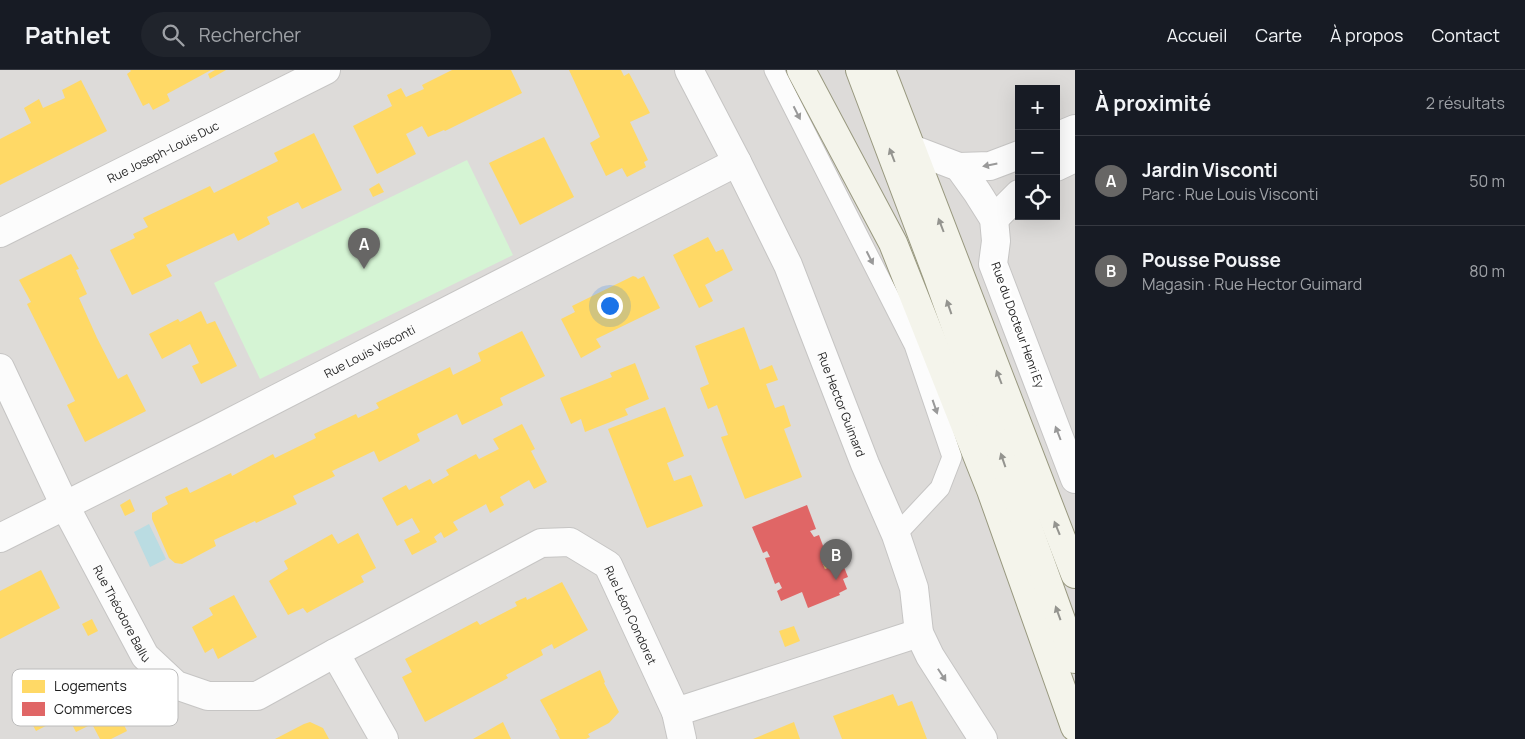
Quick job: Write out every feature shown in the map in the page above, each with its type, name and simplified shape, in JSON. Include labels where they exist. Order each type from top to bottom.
[{"type":"main road","points":[[801,70],[893,243],[991,490],[1062,659],[1051,690],[1062,739]]},
{"type":"main road","points":[[860,70],[937,274],[1062,659],[1075,727]]},
{"type":"main road","points":[[881,70],[1075,574]]},
{"type":"street","name":"Rue Joseph-Louis Duc","points":[[0,233],[326,70]]},
{"type":"street","name":"Rue Hector Guimard","points":[[689,70],[788,265],[865,464],[896,535],[914,588],[919,633],[930,656],[983,739]]},
{"type":"street","points":[[1060,135],[1075,129]]},
{"type":"street","points":[[912,149],[959,167],[990,166],[1015,157]]},
{"type":"street","points":[[1060,165],[1075,158]]},
{"type":"street","name":"Rue Louis Visconti","points":[[0,538],[737,162]]},
{"type":"street","name":"Rue du Docteur Henri Ey","points":[[959,167],[978,192],[994,219],[996,241],[993,264],[1075,479]]},
{"type":"street","points":[[994,219],[1015,198]]},
{"type":"street","name":"Rue Théodore Ballu","points":[[0,368],[66,506],[145,656],[159,669]]},
{"type":"street","name":"Rue Léon Condoret","points":[[336,653],[541,543],[570,542],[608,565],[676,712]]},
{"type":"street","points":[[682,739],[676,712],[919,633]]},
{"type":"street","points":[[336,653],[384,739]]},
{"type":"street","name":"Rue Théodore Ballu","points":[[178,686],[208,696],[257,696],[336,653]]},
{"type":"lane","points":[[774,70],[914,345],[952,457],[940,488],[896,535]]},
{"type":"shaded area","points":[[0,70],[1075,70],[1075,739],[0,739]]},
{"type":"green space","points":[[467,160],[513,255],[260,379],[214,283]]},
{"type":"water","points":[[149,524],[166,559],[150,567],[134,532]]},
{"type":"building: Logements","points":[[130,70],[211,70],[167,94],[170,101],[153,110],[149,103],[143,106],[127,74]]},
{"type":"building: Logements","points":[[215,70],[226,70],[210,79],[208,74]]},
{"type":"building: Logements","points":[[452,70],[511,70],[522,93],[445,131],[428,137],[422,126],[406,134],[416,154],[377,174],[353,126],[392,106],[387,95],[401,88],[406,97],[424,89],[422,85]]},
{"type":"building: Logements","points":[[569,70],[621,70],[624,76],[629,73],[650,113],[630,122],[648,160],[644,162],[646,167],[627,177],[622,168],[606,176],[590,143],[600,137]]},
{"type":"building: Logements","points":[[81,80],[107,131],[0,185],[0,139],[31,123],[24,108],[39,99],[43,108],[65,98],[62,90]]},
{"type":"building: Logements","points":[[314,133],[342,190],[302,209],[298,202],[267,217],[270,224],[238,241],[234,233],[166,265],[172,276],[132,295],[110,250],[135,238],[133,234],[148,227],[143,218],[210,186],[214,193],[278,161],[274,153]]},
{"type":"building: Logements","points":[[544,137],[574,197],[520,225],[489,163]]},
{"type":"building: Logements","points":[[379,183],[384,192],[373,197],[369,189]]},
{"type":"building: Logements","points":[[708,237],[716,252],[723,249],[733,270],[705,285],[713,301],[699,308],[673,255]]},
{"type":"building: Logements","points":[[71,254],[79,269],[76,270],[87,294],[79,298],[97,338],[118,379],[127,374],[146,411],[85,442],[67,405],[75,401],[27,304],[31,302],[19,280]]},
{"type":"building: Logements","points":[[633,276],[638,279],[644,276],[660,308],[596,339],[601,347],[581,358],[561,319],[575,312],[572,306]]},
{"type":"building: Logements","points":[[201,311],[207,324],[215,321],[237,366],[201,384],[192,366],[199,363],[190,344],[162,359],[149,334],[178,319],[180,322]]},
{"type":"building: Logements","points":[[744,327],[760,370],[772,365],[778,380],[766,384],[775,408],[784,405],[791,426],[784,429],[802,477],[745,499],[721,437],[728,435],[717,405],[708,409],[700,388],[709,384],[695,346]]},
{"type":"building: Logements","points":[[522,331],[545,376],[500,398],[503,405],[462,425],[457,414],[417,434],[420,441],[379,462],[374,451],[332,471],[335,476],[293,496],[297,504],[214,540],[216,546],[182,564],[175,563],[169,558],[152,519],[152,513],[168,504],[165,497],[187,487],[190,493],[231,473],[232,476],[273,454],[275,458],[316,438],[314,434],[356,414],[358,418],[379,408],[376,403],[450,367],[453,375],[481,361],[478,353]]},
{"type":"building: Logements","points":[[635,363],[649,399],[625,409],[628,415],[585,432],[581,419],[571,424],[560,398],[612,377],[610,373]]},
{"type":"building: Logements","points":[[665,407],[684,456],[667,463],[674,481],[691,475],[703,506],[647,528],[608,429]]},
{"type":"building: Logements","points":[[522,424],[535,449],[531,451],[547,482],[534,489],[529,480],[500,497],[504,505],[490,513],[486,504],[453,522],[458,530],[444,538],[441,532],[434,537],[437,542],[412,555],[404,540],[420,532],[412,518],[397,526],[382,498],[406,485],[409,490],[430,479],[433,484],[449,475],[446,470],[476,454],[479,459],[499,449],[493,439]]},
{"type":"building: Logements","points":[[130,499],[135,511],[125,516],[120,505]]},
{"type":"building: Logements","points":[[358,533],[376,568],[361,576],[364,582],[307,613],[303,608],[288,615],[269,581],[288,569],[284,561],[332,534],[338,544]]},
{"type":"building: Logements","points":[[828,559],[831,567],[825,569],[822,562]]},
{"type":"building: Logements","points":[[41,570],[60,608],[0,639],[0,591]]},
{"type":"building: Logements","points":[[562,582],[588,630],[554,649],[552,644],[541,650],[543,655],[506,675],[508,678],[425,722],[402,677],[412,672],[405,659],[477,621],[480,625],[517,606],[515,602],[526,597],[527,600]]},
{"type":"building: Logements","points":[[234,595],[257,637],[218,659],[213,648],[205,653],[192,627],[213,615],[209,608]]},
{"type":"building: Logements","points":[[92,619],[98,631],[88,636],[82,624]]},
{"type":"building: Logements","points":[[794,626],[800,641],[785,647],[779,631]]},
{"type":"building: Logements","points":[[600,670],[604,683],[619,712],[609,723],[588,734],[590,737],[586,739],[560,739],[540,700]]},
{"type":"building: Logements","points":[[893,694],[898,706],[912,701],[927,739],[842,739],[833,716]]},
{"type":"building: Logements","points":[[310,722],[323,728],[329,739],[275,739],[304,724]]},
{"type":"building: Logements","points":[[503,722],[511,739],[473,739]]},
{"type":"building: Logements","points":[[794,722],[800,739],[753,739],[777,729]]},
{"type":"building: Logements","points":[[33,726],[46,726],[36,731]]},
{"type":"building: Logements","points":[[73,726],[88,726],[76,732]]},
{"type":"building: Logements","points":[[93,726],[124,726],[127,731],[111,739],[100,739]]},
{"type":"building: Commerces","points":[[807,505],[816,529],[810,531],[814,537],[819,535],[828,559],[822,562],[825,569],[842,562],[848,577],[843,579],[847,589],[839,593],[840,595],[808,608],[802,592],[781,601],[777,591],[782,588],[779,582],[775,584],[765,558],[770,557],[767,551],[763,553],[752,527]]},
{"type":"place","name":"Jardin Visconti","points":[[364,269]]},
{"type":"place","name":"Pousse Pousse","points":[[836,580]]}]
